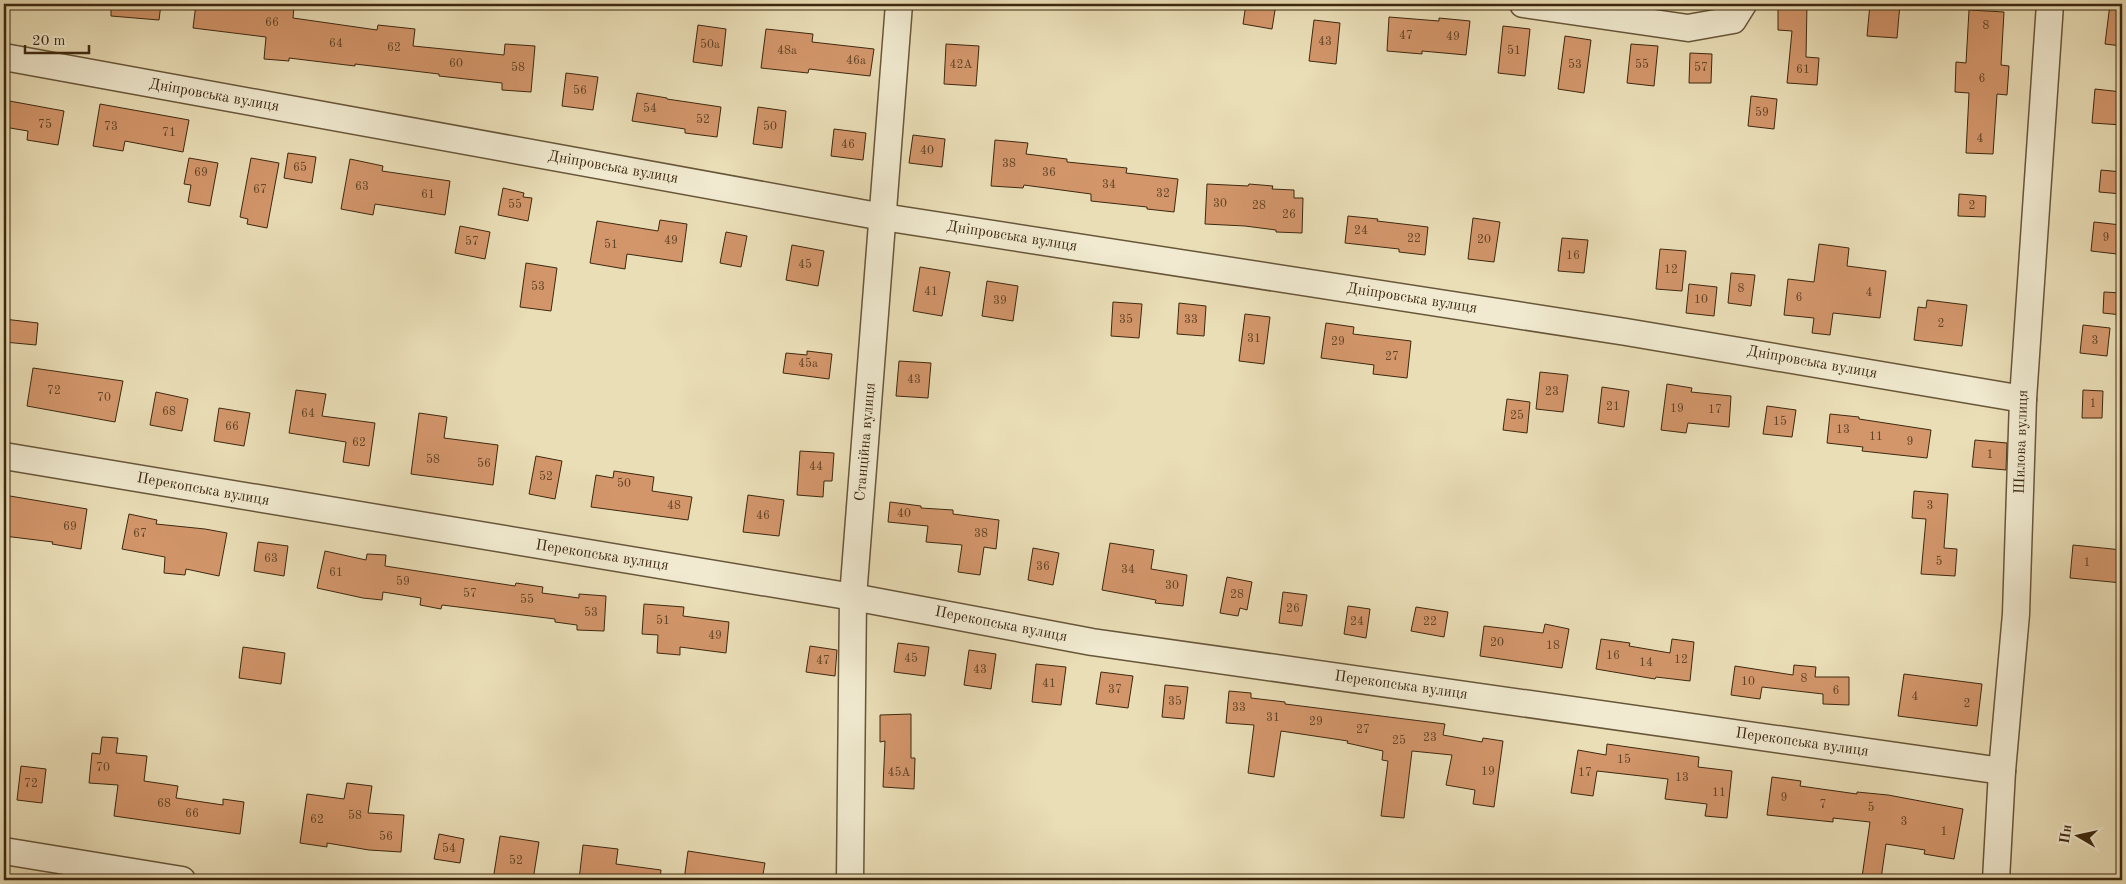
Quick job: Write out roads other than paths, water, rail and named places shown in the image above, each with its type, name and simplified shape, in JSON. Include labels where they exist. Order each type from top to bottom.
[{"type":"street","name":"Станційна вулиця","points":[[850,880],[853,598],[899,4]]},
{"type":"street","points":[[1522,4],[1688,28],[1732,20],[1743,4]]},
{"type":"street","name":"Шилова вулиця","points":[[1996,880],[2002,771],[2016,614],[2023,399],[2050,4]]},
{"type":"street","name":"Дніпровська вулиця","points":[[4,57],[883,217],[1626,332],[2023,399]]},
{"type":"street","name":"Перекопська вулиця","points":[[4,456],[853,598],[1092,642],[2002,771]]},
{"type":"street","points":[[4,851],[182,880]]}]
